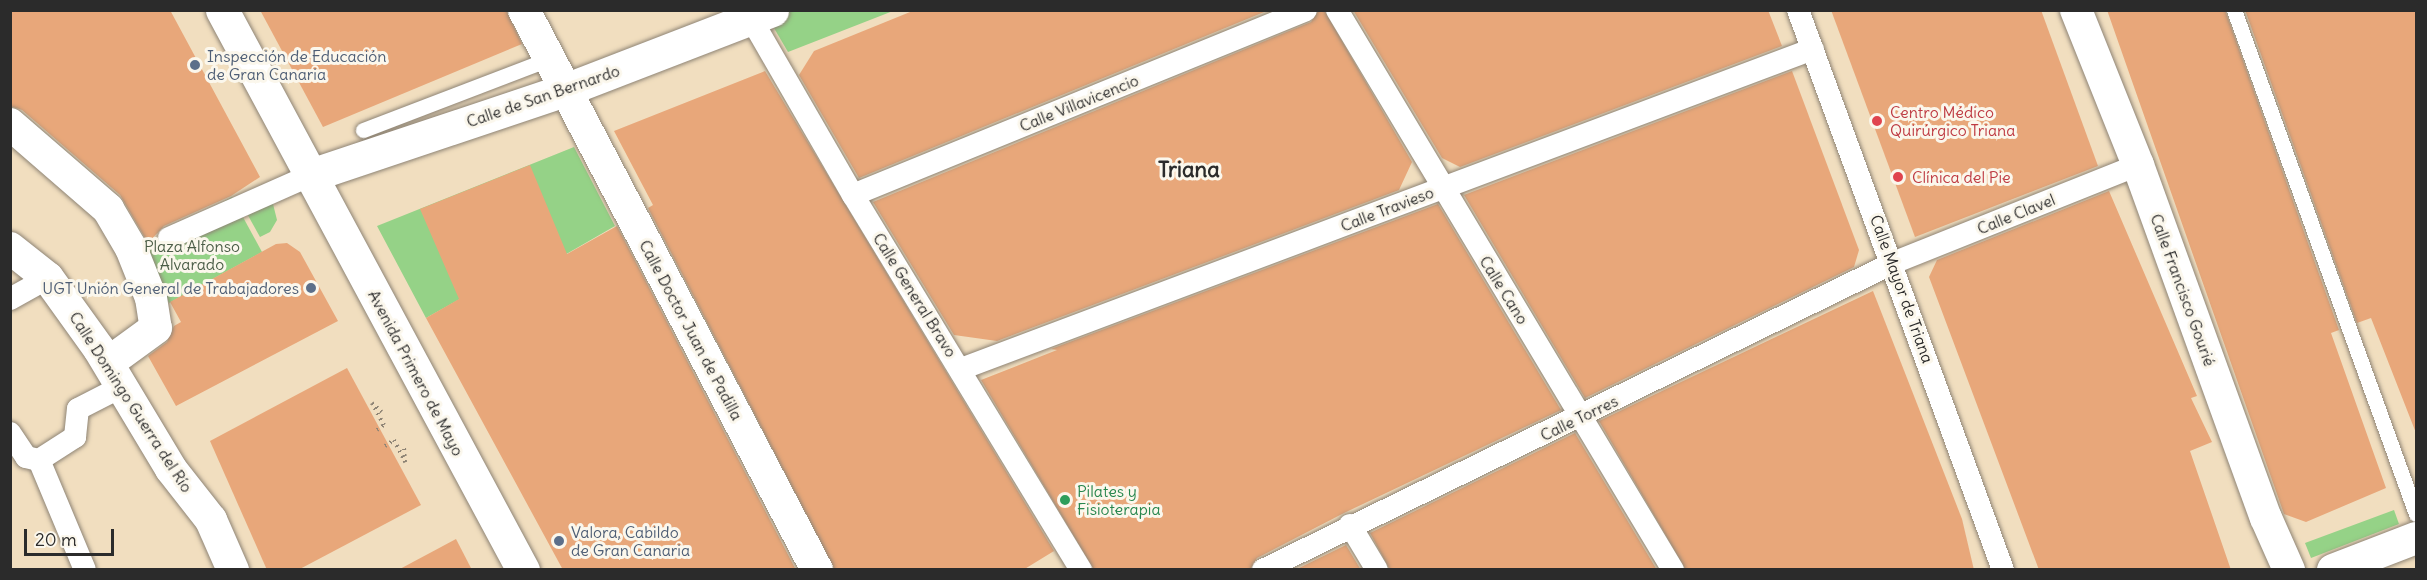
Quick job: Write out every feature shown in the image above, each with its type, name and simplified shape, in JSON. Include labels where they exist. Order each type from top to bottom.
[{"type":"street","name":"Avenida Primero de Mayo","points":[[206,10],[281,150],[311,175]]},
{"type":"street","name":"Avenida Primero de Mayo","points":[[222,10],[523,570]]},
{"type":"street","name":"Calle Doctor Juan de Padilla","points":[[524,10],[817,570]]},
{"type":"street","name":"Calle Villavicencio","points":[[853,195],[1306,10]]},
{"type":"street","name":"Calle Cano","points":[[1337,10],[1673,570]]},
{"type":"street","name":"Calle Mayor de Triana","points":[[1798,10],[1893,263],[2003,570]]},
{"type":"street","name":"Calle Francisco Gourié","points":[[2076,10],[2138,165],[2266,518],[2289,570]]},
{"type":"street","name":"Calle de San Bernardo","points":[[311,175],[565,90],[756,13]]},
{"type":"street","name":"Calle General Bravo","points":[[756,13],[853,195],[961,369],[1081,570]]},
{"type":"street","name":"Calle Travieso","points":[[961,369],[1813,49]]},
{"type":"street","points":[[10,124],[108,209],[131,248],[152,298],[156,328],[116,374],[78,409],[75,437],[39,460],[26,457],[10,433]]},
{"type":"street","name":"Calle Clavel","points":[[1893,263],[2138,165]]},
{"type":"street","points":[[169,238],[311,175]]},
{"type":"street","name":"Calle Domingo Guerra del Río","points":[[10,248],[48,278],[116,374],[171,469],[211,520],[233,570]]},
{"type":"street","name":"Calle Torres","points":[[1263,570],[1350,525],[1582,417],[1893,263]]},
{"type":"street","points":[[10,299],[48,278]]},
{"type":"street","points":[[39,460],[85,570]]},
{"type":"street","points":[[1350,525],[1377,570]]},
{"type":"street","points":[[2333,570],[2416,538]]},
{"type":"lane","points":[[2234,10],[2413,497],[2416,514]]},
{"type":"lane","points":[[363,130],[549,59]]},
{"type":"path","points":[[377,430],[384,425],[372,403],[382,412]]},
{"type":"path","points":[[385,446],[394,440],[405,462],[404,448]]},
{"type":"green space","points":[[764,11],[893,11],[788,52]]},
{"type":"green space","points":[[574,147],[615,226],[549,264],[467,295],[426,318],[377,226]]},
{"type":"green space","name":"Plaza Alfonso Alvarado","points":[[232,197],[262,252],[169,303],[139,248]]},
{"type":"green space","points":[[241,203],[273,204],[277,220],[270,232],[260,237]]},
{"type":"green space","points":[[2394,510],[2399,524],[2311,558],[2305,543]]},
{"type":"building","points":[[10,10],[170,10],[260,177],[231,196],[164,226],[148,243],[120,195],[22,110],[10,106]]},
{"type":"building","points":[[260,10],[506,10],[522,44],[323,127]]},
{"type":"building","points":[[915,10],[1269,10],[859,178],[799,75],[814,51]]},
{"type":"building","points":[[1319,10],[1324,10],[1412,162],[1399,190],[997,341],[954,335],[873,202],[1311,22]]},
{"type":"building","points":[[1353,10],[1768,10],[1782,46],[1460,167],[1442,158]]},
{"type":"building","points":[[1831,10],[2041,10],[2098,166],[1915,237]]},
{"type":"building","points":[[2107,10],[2225,10],[2339,330],[2331,333],[2386,488],[2306,522],[2284,514]]},
{"type":"building","points":[[2245,10],[2416,10],[2416,433],[2371,318],[2357,323]]},
{"type":"building","points":[[765,71],[1054,551],[1023,570],[835,570],[648,208],[653,205],[614,131]]},
{"type":"building","points":[[1792,71],[1859,250],[1854,267],[1585,398],[1464,195]]},
{"type":"building","points":[[530,165],[567,254],[617,226],[796,570],[563,570],[426,318],[459,299],[420,209]]},
{"type":"building","points":[[2109,191],[2197,396],[2191,398],[2212,442],[2190,451],[2231,570],[2039,570],[1929,277],[1937,260]]},
{"type":"building","points":[[1438,204],[1561,410],[1344,513],[1257,558],[1250,570],[1094,570],[981,380],[1057,350],[1051,349]]},
{"type":"building","points":[[287,243],[300,252],[338,321],[176,406],[148,356],[167,342],[174,326],[181,322],[170,302],[276,244]]},
{"type":"building","points":[[1873,291],[1962,519],[1974,570],[1686,570],[1599,421]]},
{"type":"building","points":[[347,368],[421,505],[298,570],[267,570],[210,441]]},
{"type":"building","points":[[1575,433],[1657,570],[1390,570],[1370,533]]},
{"type":"building","points":[[456,539],[472,570],[398,570]]},
{"type":"building","points":[[1346,545],[1361,570],[1295,570]]},
{"type":"place","name":"Inspección de Educación de Gran Canaria","points":[[195,65]]},
{"type":"place","name":"Centro Médico Quirúrgico Triana","points":[[1877,121]]},
{"type":"place","name":"Clínica del Pie","points":[[1898,177]]},
{"type":"place","name":"UGT Unión General de Trabajadores","points":[[311,288]]},
{"type":"place","name":"Pilates y Fisioterapia","points":[[1065,500]]},
{"type":"place","name":"Valora, Cabildo de Gran Canaria","points":[[559,541]]},
{"type":"district","name":"Triana","points":[[1189,170]]}]
